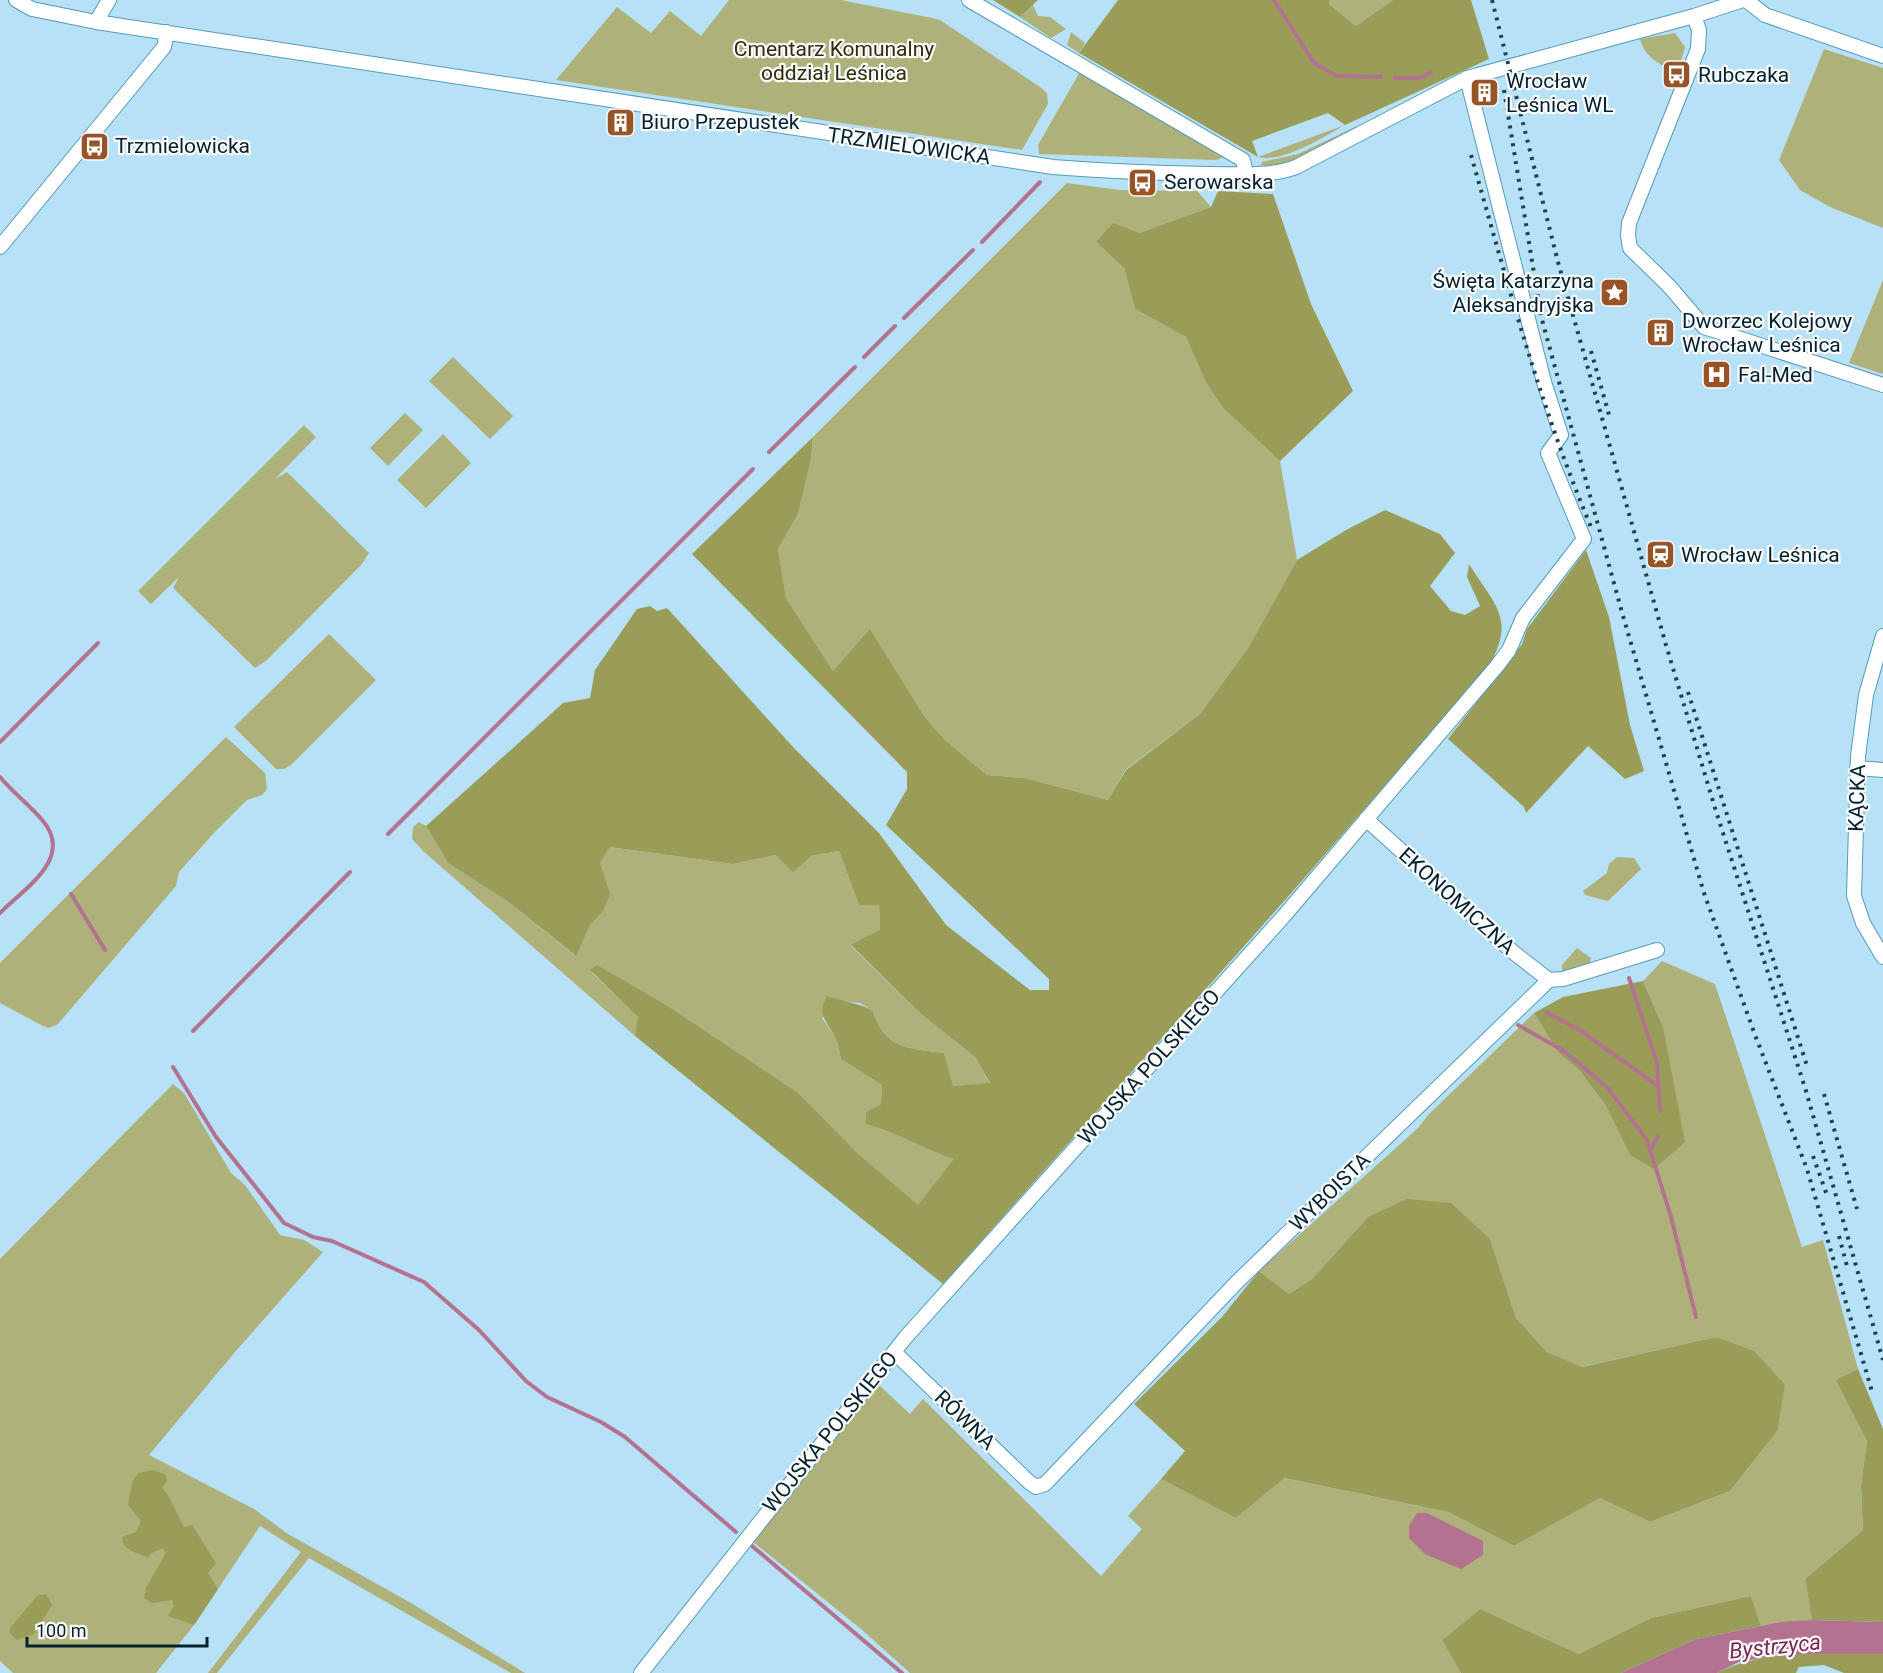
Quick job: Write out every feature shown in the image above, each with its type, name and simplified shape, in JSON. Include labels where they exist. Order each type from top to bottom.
[{"type":"street","name":"TRZMIELOWICKA","points":[[16,0],[32,9],[96,22],[1053,167],[1123,172],[1246,173],[1286,171],[1314,159],[1427,97],[1467,78],[1745,0]]},
{"type":"street","points":[[96,22],[109,0]]},
{"type":"street","points":[[969,0],[1243,160],[1246,173]]},
{"type":"street","points":[[1745,0],[1765,15],[1883,56]]},
{"type":"street","points":[[1694,16],[1700,30],[1697,50],[1629,223],[1630,248],[1669,286],[1704,327],[1883,385]]},
{"type":"street","points":[[0,247],[164,47],[167,32]]},
{"type":"street","name":"WOJSKA POLSKIEGO","points":[[640,1673],[894,1352],[1206,1004],[1497,666],[1509,650],[1523,618],[1584,539],[1548,453],[1561,435],[1544,382],[1467,78]]},
{"type":"street","name":"KĄCKA","points":[[1883,636],[1866,695],[1857,768],[1854,897],[1863,922],[1883,957]]},
{"type":"street","points":[[1857,768],[1883,770]]},
{"type":"street","name":"EKONOMICZNA","points":[[1366,819],[1513,952],[1549,980]]},
{"type":"street","points":[[1549,980],[1563,980],[1657,950]]},
{"type":"street","name":"WYBOISTA","points":[[1036,1487],[1045,1484],[1237,1282],[1549,980]]},
{"type":"street","name":"RÓWNA","points":[[894,1352],[1036,1487]]},
{"type":"green space","name":"Cmentarz Komunalny oddział Leśnica","points":[[729,0],[841,0],[940,20],[1040,87],[1047,93],[1048,104],[1022,150],[556,80],[617,7],[651,33],[670,11],[701,36]]},
{"type":"green space","points":[[993,0],[1038,0],[1020,17]]},
{"type":"green space","points":[[1118,0],[1329,0],[1329,4],[1356,26],[1393,0],[1471,0],[1489,59],[1345,125],[1328,113],[1252,141],[1258,157],[1079,53]]},
{"type":"green space","points":[[1329,0],[1393,0],[1356,26],[1329,4]]},
{"type":"green space","points":[[1033,5],[1038,16],[1050,17],[1066,29],[1051,38],[1020,17]]},
{"type":"green space","points":[[1071,32],[1085,43],[1079,53],[1067,45]]},
{"type":"green space","points":[[1675,33],[1685,47],[1679,67],[1672,70],[1648,55],[1640,39]]},
{"type":"green space","points":[[1824,49],[1883,68],[1883,228],[1830,207],[1800,190],[1779,160]]},
{"type":"green space","points":[[1081,70],[1226,156],[1216,160],[1039,154],[1038,145]]},
{"type":"green space","points":[[1345,125],[1291,153],[1268,158],[1258,157]]},
{"type":"green space","points":[[1355,127],[1357,129],[1311,155],[1286,164],[1261,165],[1262,162],[1298,154]]},
{"type":"green space","points":[[1067,183],[1120,190],[1197,191],[1211,207],[1139,233],[1096,242],[1124,268],[1135,309],[1186,337],[1206,383],[1223,408],[1280,461],[1297,560],[1248,648],[1200,714],[1126,769],[1108,800],[1025,778],[987,775],[946,741],[924,716],[870,630],[833,671],[786,598],[778,549],[798,514],[811,459],[813,437]]},
{"type":"green space","points":[[1218,191],[1273,194],[1311,304],[1353,391],[1280,461],[1223,408],[1206,383],[1186,337],[1135,309],[1124,268],[1096,242],[1113,223],[1139,233],[1211,207]]},
{"type":"green space","points":[[1883,280],[1883,374],[1849,363]]},
{"type":"green space","points":[[453,357],[513,416],[490,439],[429,381]]},
{"type":"green space","points":[[405,413],[423,430],[388,466],[370,448]]},
{"type":"green space","points":[[304,425],[316,437],[275,479],[287,472],[369,553],[361,565],[267,660],[255,668],[173,588],[179,577],[151,604],[138,591]]},
{"type":"green space","points":[[443,434],[471,463],[426,508],[397,480]]},
{"type":"green space","points":[[813,437],[811,459],[798,514],[778,549],[786,598],[833,671],[870,629],[924,716],[946,741],[987,775],[1025,778],[1108,800],[1126,770],[1200,714],[1248,648],[1297,560],[1346,530],[1385,510],[1440,534],[1455,553],[1430,586],[1451,611],[1465,615],[1480,606],[1467,577],[1469,564],[1494,602],[1501,624],[1501,636],[1497,650],[1489,666],[1286,899],[943,1284],[635,1036],[638,1017],[590,970],[597,965],[666,1005],[798,1093],[856,1152],[918,1205],[954,1159],[888,1131],[865,1124],[866,1112],[881,1104],[882,1085],[841,1059],[835,1038],[822,1012],[827,996],[873,1011],[884,1033],[900,1045],[944,1053],[953,1086],[990,1083],[975,1057],[921,1014],[851,945],[880,929],[879,905],[859,905],[839,851],[811,856],[793,872],[776,855],[733,864],[610,847],[600,863],[610,894],[603,911],[590,925],[576,956],[507,901],[448,863],[426,826],[563,703],[590,698],[595,670],[637,609],[650,606],[657,611],[667,608],[794,748],[879,833],[946,925],[1030,990],[1049,990],[1049,979],[886,825],[907,789],[907,772],[692,554]]},
{"type":"green space","points":[[1586,550],[1609,617],[1630,725],[1644,771],[1625,779],[1588,746],[1526,813],[1524,807],[1448,739],[1522,644],[1527,629]]},
{"type":"green space","points":[[329,634],[376,680],[291,765],[284,769],[276,769],[234,727]]},
{"type":"green space","points":[[226,737],[265,773],[267,789],[262,795],[247,800],[179,872],[176,886],[58,1024],[49,1028],[43,1026],[0,1003],[0,963]]},
{"type":"green space","points":[[419,822],[426,826],[448,863],[507,901],[575,956],[590,925],[602,911],[604,877],[600,863],[610,847],[733,864],[776,855],[811,856],[839,851],[859,905],[879,904],[880,929],[851,946],[921,1014],[975,1057],[990,1084],[952,1086],[944,1053],[909,1048],[891,1040],[878,1024],[873,1011],[860,1003],[841,1001],[822,1018],[836,1038],[841,1059],[882,1085],[881,1104],[866,1112],[865,1124],[888,1131],[955,1159],[918,1206],[856,1152],[590,971],[639,1017],[635,1036],[423,851],[412,839],[413,827]]},
{"type":"green space","points":[[1617,857],[1634,858],[1641,869],[1608,901],[1585,895],[1583,891],[1607,873],[1609,864]]},
{"type":"green space","points":[[1577,948],[1591,958],[1588,967],[1565,973],[1562,965]]},
{"type":"green space","points":[[1662,961],[1715,984],[1802,1247],[1823,1240],[1858,1369],[1837,1380],[1867,1441],[1861,1485],[1863,1530],[1805,1579],[1812,1620],[1761,1626],[1751,1596],[1651,1618],[1579,1654],[1480,1609],[1442,1640],[1461,1673],[910,1673],[861,1629],[752,1541],[877,1383],[910,1414],[923,1399],[1101,1576],[1142,1529],[1128,1516],[1161,1479],[1236,1518],[1283,1478],[1448,1512],[1514,1546],[1600,1498],[1650,1522],[1730,1491],[1778,1430],[1785,1385],[1716,1337],[1581,1367],[1547,1352],[1516,1318],[1490,1239],[1368,1217],[1312,1279],[1289,1294],[1259,1271],[1418,1128],[1428,1115],[1534,1013],[1558,1052],[1580,1071],[1606,1106],[1630,1155],[1663,1027],[1643,981]]},
{"type":"green space","points":[[1643,981],[1663,1027],[1685,1142],[1654,1169],[1630,1155],[1606,1106],[1580,1071],[1558,1052],[1534,1013],[1563,997]]},
{"type":"green space","points":[[173,1084],[184,1093],[231,1173],[245,1185],[280,1235],[304,1240],[323,1252],[149,1455],[254,1509],[288,1534],[411,1603],[525,1673],[511,1673],[309,1558],[217,1673],[208,1673],[301,1552],[260,1526],[194,1625],[156,1673],[13,1673],[0,1661],[0,1259]]},
{"type":"green space","points":[[1407,1199],[1451,1203],[1490,1239],[1516,1318],[1547,1352],[1582,1367],[1716,1337],[1754,1351],[1785,1385],[1778,1430],[1730,1491],[1650,1522],[1600,1498],[1514,1546],[1448,1512],[1284,1478],[1236,1518],[1161,1479],[1185,1451],[1134,1404],[1222,1317],[1259,1271],[1289,1294],[1312,1279],[1368,1217]]},
{"type":"green space","points":[[1858,1369],[1883,1429],[1883,1622],[1812,1620],[1805,1579],[1863,1530],[1861,1485],[1867,1441],[1836,1380]]},
{"type":"green space","points":[[153,1470],[165,1474],[167,1481],[162,1488],[184,1527],[192,1525],[216,1563],[208,1573],[218,1589],[194,1625],[168,1616],[174,1606],[172,1600],[152,1603],[144,1598],[146,1588],[166,1553],[163,1548],[152,1553],[148,1558],[128,1549],[123,1542],[122,1537],[136,1532],[141,1521],[128,1505],[132,1482],[138,1473]]},
{"type":"green space","points":[[46,1594],[52,1605],[34,1634],[17,1640],[10,1633],[10,1628],[37,1596]]},
{"type":"green space","points":[[1751,1596],[1761,1626],[1696,1639],[1621,1673],[1461,1673],[1442,1640],[1480,1609],[1579,1654],[1651,1618]]},
{"type":"green space","points":[[1830,1653],[1883,1654],[1883,1673],[1844,1673],[1824,1665],[1799,1667],[1796,1673],[1717,1673],[1744,1662],[1772,1656]]},
{"type":"water","points":[[1417,1513],[1427,1513],[1483,1541],[1483,1555],[1461,1569],[1425,1554],[1409,1538],[1409,1526]]},
{"type":"water","name":"Bystrzyca","points":[[1812,1620],[1883,1622],[1883,1654],[1784,1654],[1739,1662],[1717,1673],[1621,1673],[1696,1639],[1781,1622]]},
{"type":"waterway","points":[[1274,0],[1314,63],[1337,76],[1381,77]]},
{"type":"waterway","points":[[1395,78],[1419,78],[1431,73]]},
{"type":"waterway","points":[[982,242],[1040,182]]},
{"type":"waterway","points":[[904,318],[973,250]]},
{"type":"waterway","points":[[864,357],[895,326]]},
{"type":"waterway","points":[[769,452],[855,367]]},
{"type":"waterway","points":[[388,834],[753,469]]},
{"type":"waterway","points":[[0,742],[98,643]]},
{"type":"waterway","points":[[0,777],[43,821],[51,835],[53,847],[50,860],[42,872],[0,913]]},
{"type":"waterway","points":[[193,1031],[350,872]]},
{"type":"waterway","points":[[71,894],[105,950]]},
{"type":"waterway","points":[[1629,978],[1657,1063],[1660,1111]]},
{"type":"waterway","points":[[1546,1012],[1581,1031],[1658,1086]]},
{"type":"waterway","points":[[1518,1025],[1564,1051],[1607,1087],[1647,1140],[1671,1217],[1696,1317]]},
{"type":"waterway","points":[[173,1067],[216,1137],[284,1223],[313,1237],[332,1241],[424,1282],[479,1330],[526,1381],[547,1397],[601,1422],[625,1437],[736,1532]]},
{"type":"waterway","points":[[1650,1152],[1658,1137]]},
{"type":"waterway","points":[[752,1546],[902,1673]]},
{"type":"railway","points":[[1492,0],[1558,262],[1666,645],[1715,808],[1806,1091],[1883,1360]]},
{"type":"railway","points":[[1504,90],[1541,316],[1621,609],[1704,893],[1755,1035],[1807,1169],[1873,1395]]},
{"type":"railway","points":[[1471,155],[1540,389],[1591,527]]},
{"type":"railway","points":[[1591,351],[1609,415]]},
{"type":"railway","points":[[1688,692],[1807,1066]]},
{"type":"railway","points":[[1824,1094],[1857,1209]]},
{"type":"railway","points":[[1813,1156],[1828,1198]]},
{"type":"railway","points":[[1839,1236],[1848,1270]]},
{"type":"place","name":"Rubczaka","points":[[1677,75]]},
{"type":"place","name":"Wrocław Leśnica WL","points":[[1485,93]]},
{"type":"place","name":"Biuro Przepustek","points":[[620,122]]},
{"type":"place","name":"Trzmielowicka","points":[[94,146]]},
{"type":"place","name":"Serowarska","points":[[1143,182]]},
{"type":"place","name":"Święta Katarzyna Aleksandryjska","points":[[1615,293]]},
{"type":"place","name":"Dworzec Kolejowy Wrocław Leśnica","points":[[1661,333]]},
{"type":"place","name":"Fal-Med","points":[[1717,375]]},
{"type":"place","name":"Wrocław Leśnica","points":[[1660,555]]}]
